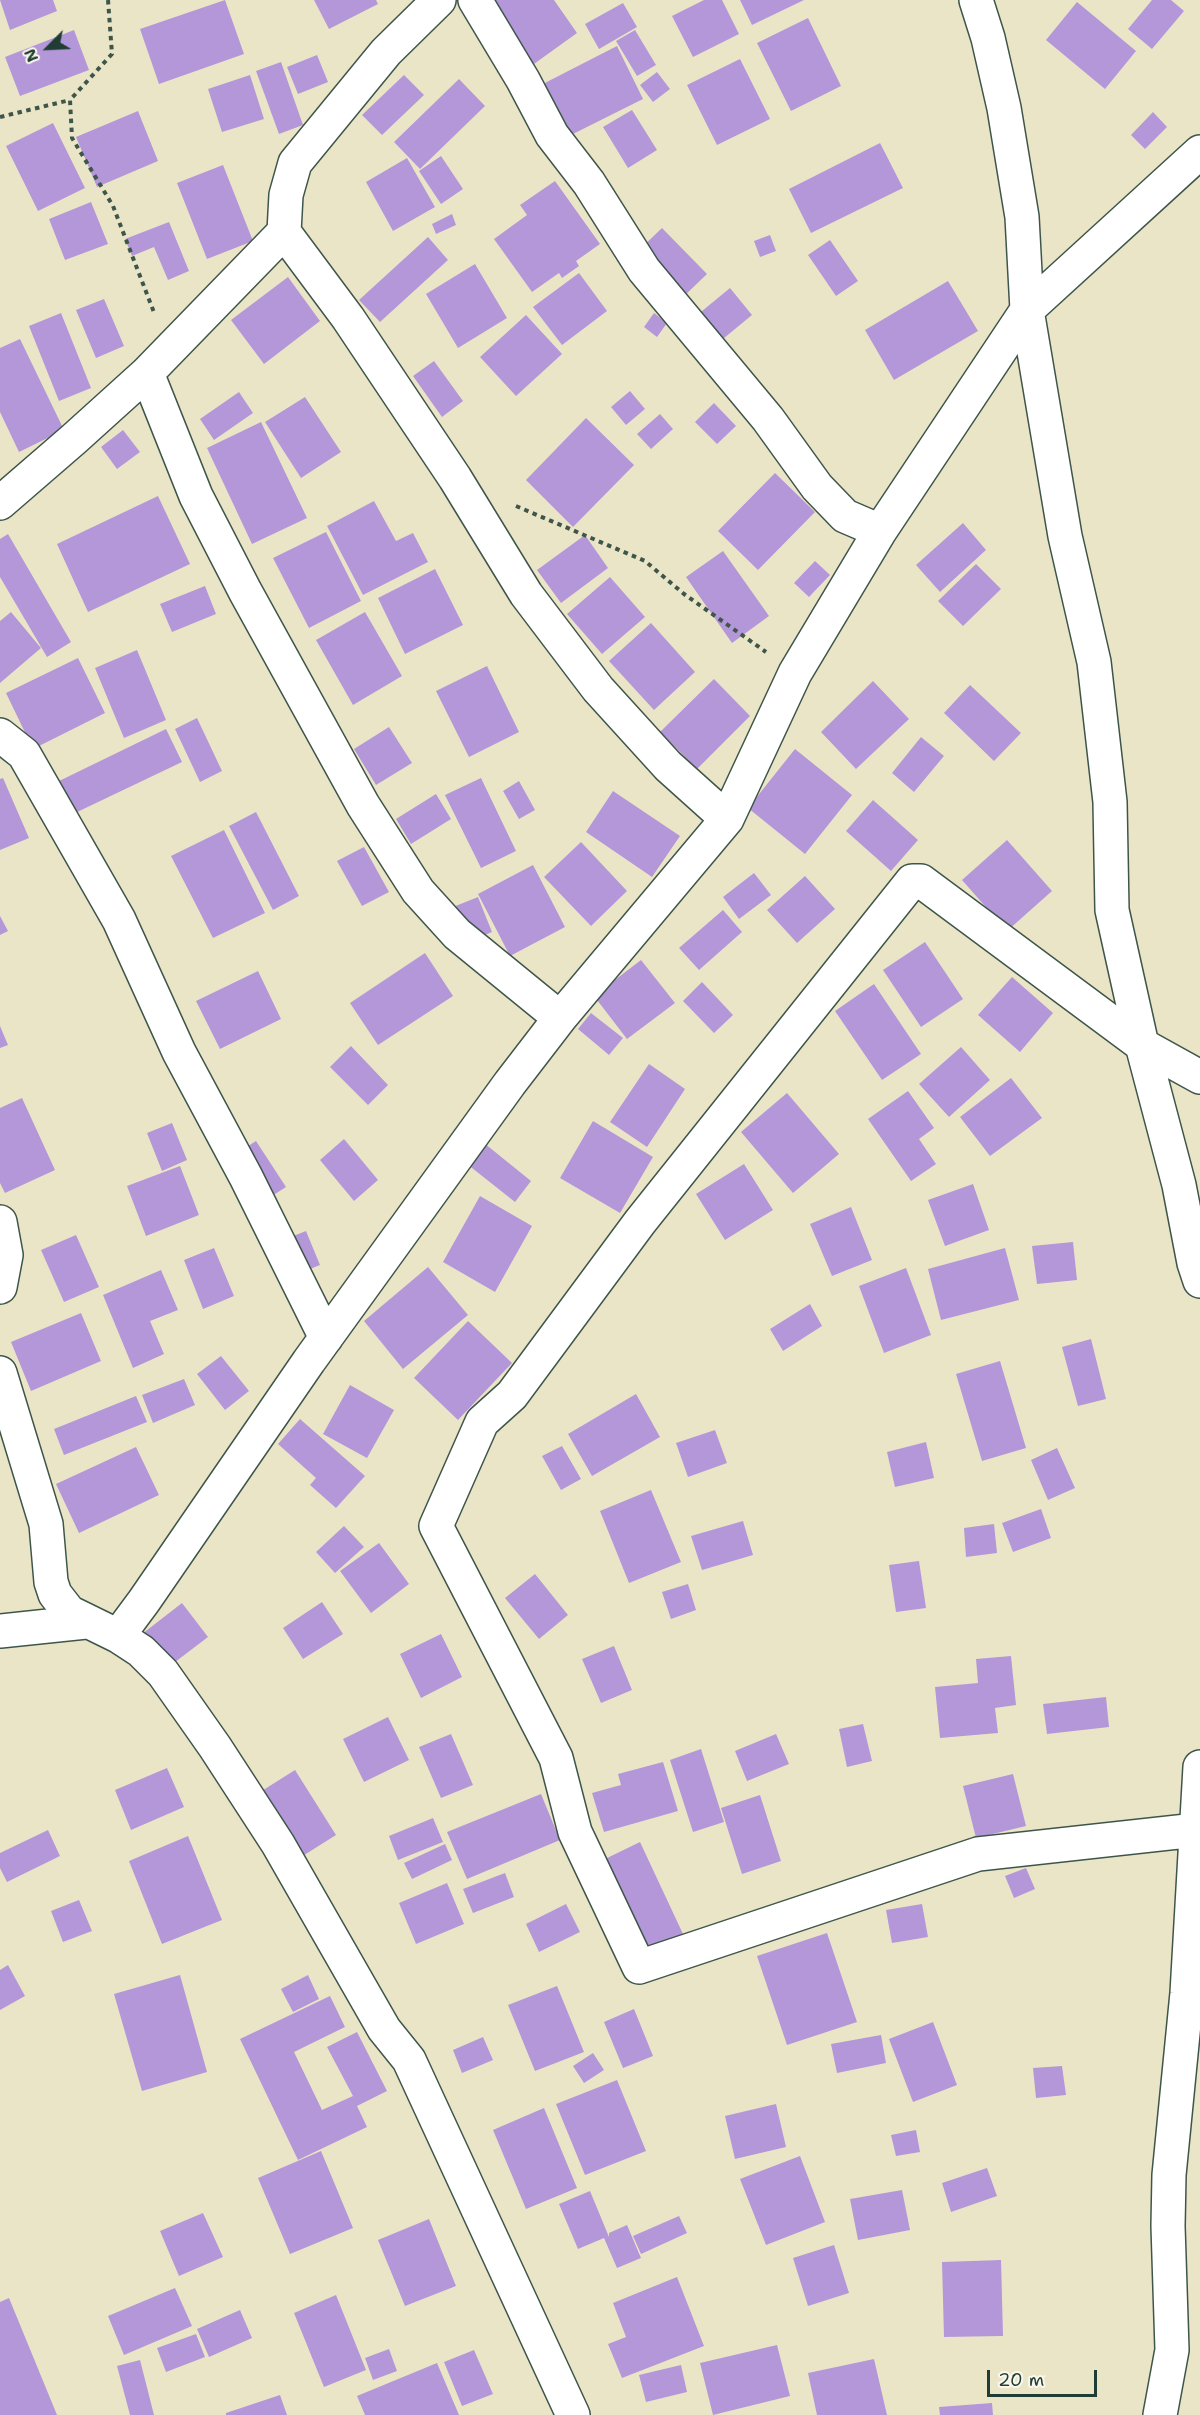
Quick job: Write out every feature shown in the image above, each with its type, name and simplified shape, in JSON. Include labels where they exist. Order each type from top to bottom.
[{"type":"street","points":[[439,0],[386,52],[295,163],[286,195],[284,232],[348,318],[455,478],[526,594],[591,680],[668,766],[728,819]]},
{"type":"street","points":[[475,0],[523,80],[552,135],[590,183],[644,270],[768,419],[818,487],[845,516],[880,531]]},
{"type":"street","points":[[976,0],[988,38],[1004,108],[1022,217],[1027,310],[1065,536],[1094,662],[1110,802],[1112,910],[1142,1046],[1189,1181],[1194,1263],[1200,1281]]},
{"type":"street","points":[[118,1636],[326,1338],[510,1083],[560,1018],[728,819],[795,673],[880,531],[1027,310],[1200,152]]},
{"type":"street","points":[[0,503],[158,362],[284,232]]},
{"type":"street","points":[[158,362],[196,496],[245,591],[363,805],[418,891],[457,934],[560,1018]]},
{"type":"street","points":[[0,735],[24,754],[118,920],[179,1052],[246,1177],[326,1338]]},
{"type":"street","points":[[1196,1830],[978,1854],[639,1967],[575,1832],[556,1758],[436,1526],[482,1422],[512,1395],[640,1222],[912,880],[921,880],[1142,1046],[1200,1077]]},
{"type":"street","points":[[0,1222],[6,1255],[0,1287]]},
{"type":"street","points":[[0,1373],[46,1524],[51,1582],[55,1594],[69,1612],[118,1636],[141,1651],[163,1673],[215,1747],[278,1844],[384,2029],[409,2060],[573,2415]]},
{"type":"street","points":[[0,1631],[86,1622]]},
{"type":"street","points":[[1160,2415],[1186,2350],[1168,2226],[1169,2175],[1187,1993],[1200,1767]]},
{"type":"path","points":[[0,117],[70,100],[112,54],[108,0]]},
{"type":"path","points":[[70,100],[72,138],[113,206],[158,362]]},
{"type":"path","points":[[507,502],[645,561],[684,594],[795,673]]},
{"type":"building","points":[[0,0],[53,0],[57,11],[10,30]]},
{"type":"building","points":[[225,0],[244,54],[159,84],[140,29]]},
{"type":"building","points":[[314,0],[376,0],[378,4],[329,29]]},
{"type":"building","points":[[478,0],[554,0],[577,33],[527,69]]},
{"type":"building","points":[[704,0],[722,0],[739,34],[693,57],[672,16]]},
{"type":"building","points":[[740,0],[804,0],[752,25]]},
{"type":"building","points":[[1152,0],[1171,0],[1184,11],[1152,49],[1128,29]]},
{"type":"building","points":[[1077,2],[1136,51],[1105,89],[1046,40]]},
{"type":"building","points":[[623,3],[637,27],[599,49],[585,24]]},
{"type":"building","points":[[808,18],[841,86],[791,111],[757,43]]},
{"type":"building","points":[[74,30],[89,70],[20,96],[5,57]]},
{"type":"building","points":[[635,30],[656,65],[637,76],[616,41]]},
{"type":"building","points":[[617,46],[643,99],[563,139],[537,87]]},
{"type":"building","points":[[317,55],[328,82],[298,94],[287,67]]},
{"type":"building","points":[[740,59],[770,119],[717,145],[687,85]]},
{"type":"building","points":[[281,62],[303,125],[279,134],[256,71]]},
{"type":"building","points":[[657,72],[670,89],[653,102],[640,85]]},
{"type":"building","points":[[250,75],[264,119],[222,132],[208,89]]},
{"type":"building","points":[[404,75],[424,95],[382,135],[362,115]]},
{"type":"building","points":[[459,79],[485,106],[420,169],[394,142]]},
{"type":"building","points":[[632,110],[657,150],[628,168],[603,127]]},
{"type":"building","points":[[138,111],[158,161],[97,187],[76,137]]},
{"type":"building","points":[[1153,112],[1167,127],[1145,149],[1131,135]]},
{"type":"building","points":[[53,123],[85,188],[38,211],[6,146]]},
{"type":"building","points":[[880,143],[903,188],[811,233],[789,189]]},
{"type":"building","points":[[441,156],[463,189],[441,204],[419,171]]},
{"type":"building","points":[[407,158],[435,207],[393,231],[366,182]]},
{"type":"building","points":[[223,165],[253,241],[207,259],[177,183]]},
{"type":"building","points":[[555,181],[600,244],[576,261],[579,266],[562,278],[559,273],[532,292],[494,239],[527,215],[520,205]]},
{"type":"building","points":[[91,202],[108,244],[65,260],[49,219]]},
{"type":"building","points":[[452,214],[456,225],[436,234],[432,224]]},
{"type":"building","points":[[169,222],[189,271],[168,280],[154,247],[132,256],[125,239]]},
{"type":"building","points":[[662,228],[707,274],[681,299],[636,253]]},
{"type":"building","points":[[770,235],[776,251],[760,257],[754,241]]},
{"type":"building","points":[[428,237],[448,260],[380,322],[359,300]]},
{"type":"building","points":[[830,240],[858,281],[836,296],[808,255]]},
{"type":"building","points":[[475,264],[507,318],[458,348],[426,294]]},
{"type":"building","points":[[579,273],[607,311],[562,345],[533,307]]},
{"type":"building","points":[[288,277],[320,321],[264,364],[231,320]]},
{"type":"building","points":[[948,281],[978,331],[894,380],[865,330]]},
{"type":"building","points":[[730,288],[752,315],[718,343],[696,316]]},
{"type":"building","points":[[104,299],[124,346],[96,358],[76,310]]},
{"type":"building","points":[[61,313],[91,388],[59,401],[29,326]]},
{"type":"building","points":[[654,313],[667,323],[657,337],[644,327]]},
{"type":"building","points":[[526,315],[562,354],[516,396],[480,357]]},
{"type":"building","points":[[20,339],[64,430],[19,452],[0,412],[0,348]]},
{"type":"building","points":[[434,361],[463,401],[442,417],[413,376]]},
{"type":"building","points":[[630,391],[645,409],[626,425],[611,407]]},
{"type":"building","points":[[239,392],[253,413],[214,440],[200,419]]},
{"type":"building","points":[[305,397],[341,452],[301,478],[265,422]]},
{"type":"building","points":[[714,403],[736,426],[717,444],[695,422]]},
{"type":"building","points":[[660,414],[673,429],[651,449],[637,434]]},
{"type":"building","points":[[586,418],[634,465],[573,527],[526,480]]},
{"type":"building","points":[[261,422],[307,518],[252,544],[207,448]]},
{"type":"building","points":[[123,430],[140,452],[117,469],[101,447]]},
{"type":"building","points":[[775,473],[815,512],[758,570],[718,531]]},
{"type":"building","points":[[158,496],[190,564],[88,612],[57,544]]},
{"type":"building","points":[[374,501],[396,541],[413,533],[428,562],[363,595],[327,526]]},
{"type":"building","points":[[963,523],[986,550],[940,592],[916,565]]},
{"type":"building","points":[[326,532],[361,601],[309,628],[273,558]]},
{"type":"building","points":[[8,534],[71,642],[47,657],[0,577],[0,539]]},
{"type":"building","points":[[585,535],[608,568],[561,603],[537,570]]},
{"type":"building","points":[[723,551],[769,616],[732,643],[686,577]]},
{"type":"building","points":[[815,561],[830,575],[809,597],[794,583]]},
{"type":"building","points":[[976,564],[1001,589],[963,626],[938,601]]},
{"type":"building","points":[[435,569],[463,625],[405,654],[378,598]]},
{"type":"building","points":[[610,577],[645,617],[602,654],[567,614]]},
{"type":"building","points":[[205,586],[216,614],[172,632],[160,604]]},
{"type":"building","points":[[11,612],[41,648],[0,683],[0,621]]},
{"type":"building","points":[[365,612],[402,676],[353,705],[316,640]]},
{"type":"building","points":[[651,623],[695,672],[654,710],[609,661]]},
{"type":"building","points":[[137,650],[166,720],[124,738],[95,668]]},
{"type":"building","points":[[78,658],[105,713],[33,749],[6,693]]},
{"type":"building","points":[[487,666],[519,732],[469,757],[436,691]]},
{"type":"building","points":[[714,679],[750,716],[697,769],[660,732]]},
{"type":"building","points":[[873,681],[909,719],[856,769],[821,732]]},
{"type":"building","points":[[970,685],[1021,733],[994,761],[944,713]]},
{"type":"building","points":[[197,718],[222,771],[200,782],[175,729]]},
{"type":"building","points":[[389,727],[412,763],[376,785],[354,749]]},
{"type":"building","points":[[166,729],[182,762],[73,814],[57,782]]},
{"type":"building","points":[[921,737],[944,756],[914,792],[892,773]]},
{"type":"building","points":[[795,749],[852,795],[805,854],[748,808]]},
{"type":"building","points":[[3,778],[29,838],[0,850],[0,779]]},
{"type":"building","points":[[481,778],[516,851],[481,868],[445,795]]},
{"type":"building","points":[[519,781],[535,810],[519,819],[503,791]]},
{"type":"building","points":[[613,791],[680,836],[652,877],[586,832]]},
{"type":"building","points":[[436,794],[451,819],[411,844],[396,819]]},
{"type":"building","points":[[873,800],[918,840],[891,871],[846,831]]},
{"type":"building","points":[[256,812],[299,896],[273,910],[229,826]]},
{"type":"building","points":[[224,830],[265,913],[213,938],[171,856]]},
{"type":"building","points":[[1007,840],[1052,891],[1007,931],[962,880]]},
{"type":"building","points":[[581,842],[627,891],[591,926],[544,877]]},
{"type":"building","points":[[364,847],[389,892],[362,906],[337,861]]},
{"type":"building","points":[[533,865],[565,927],[510,956],[478,894]]},
{"type":"building","points":[[754,873],[771,895],[739,919],[723,897]]},
{"type":"building","points":[[805,876],[835,909],[797,943],[767,910]]},
{"type":"building","points":[[478,897],[492,932],[468,942],[453,907]]},
{"type":"building","points":[[723,910],[742,932],[699,970],[679,948]]},
{"type":"building","points":[[0,916],[8,931],[0,935]]},
{"type":"building","points":[[925,942],[963,999],[921,1027],[883,970]]},
{"type":"building","points":[[425,953],[453,996],[378,1045],[350,1003]]},
{"type":"building","points":[[641,960],[675,1003],[627,1039],[594,996]]},
{"type":"building","points":[[258,971],[281,1019],[220,1049],[196,1001]]},
{"type":"building","points":[[1012,977],[1053,1013],[1020,1052],[978,1015]]},
{"type":"building","points":[[702,982],[733,1015],[714,1033],[683,1001]]},
{"type":"building","points":[[874,984],[921,1054],[882,1080],[835,1011]]},
{"type":"building","points":[[591,1013],[623,1038],[609,1055],[578,1029]]},
{"type":"building","points":[[0,1026],[8,1045],[0,1048]]},
{"type":"building","points":[[351,1046],[388,1085],[368,1105],[330,1067]]},
{"type":"building","points":[[961,1047],[990,1080],[949,1117],[919,1084]]},
{"type":"building","points":[[649,1064],[685,1089],[647,1147],[610,1122]]},
{"type":"building","points":[[1011,1078],[1042,1118],[990,1156],[960,1117]]},
{"type":"building","points":[[908,1091],[934,1128],[919,1139],[936,1164],[911,1181],[868,1119]]},
{"type":"building","points":[[787,1093],[839,1154],[793,1193],[741,1132]]},
{"type":"building","points":[[22,1098],[55,1170],[5,1193],[0,1183],[0,1108]]},
{"type":"building","points":[[593,1121],[653,1157],[620,1213],[560,1178]]},
{"type":"building","points":[[172,1123],[187,1160],[162,1171],[147,1133]]},
{"type":"building","points":[[344,1139],[378,1180],[354,1201],[320,1160]]},
{"type":"building","points":[[256,1141],[286,1187],[264,1201],[234,1155]]},
{"type":"building","points":[[484,1143],[531,1181],[515,1202],[467,1164]]},
{"type":"building","points":[[744,1164],[773,1210],[725,1240],[696,1194]]},
{"type":"building","points":[[180,1166],[199,1215],[146,1236],[127,1186]]},
{"type":"building","points":[[973,1184],[989,1230],[945,1246],[928,1200]]},
{"type":"building","points":[[480,1196],[532,1226],[495,1292],[443,1262]]},
{"type":"building","points":[[851,1207],[872,1260],[832,1276],[810,1224]]},
{"type":"building","points":[[306,1231],[320,1265],[292,1276],[278,1242]]},
{"type":"building","points":[[76,1235],[99,1287],[64,1302],[41,1250]]},
{"type":"building","points":[[1073,1242],[1077,1280],[1037,1284],[1032,1246]]},
{"type":"building","points":[[214,1248],[234,1296],[203,1309],[184,1260]]},
{"type":"building","points":[[1005,1248],[1019,1300],[941,1320],[928,1269]]},
{"type":"building","points":[[428,1267],[468,1315],[403,1369],[364,1321]]},
{"type":"building","points":[[906,1268],[931,1335],[884,1353],[859,1286]]},
{"type":"building","points":[[161,1270],[178,1310],[150,1321],[164,1354],[133,1368],[103,1295]]},
{"type":"building","points":[[810,1304],[822,1326],[783,1351],[770,1329]]},
{"type":"building","points":[[81,1313],[101,1361],[31,1391],[11,1342]]},
{"type":"building","points":[[468,1321],[512,1363],[458,1420],[414,1378]]},
{"type":"building","points":[[1091,1339],[1106,1399],[1078,1406],[1062,1347]]},
{"type":"building","points":[[221,1356],[249,1391],[225,1410],[197,1374]]},
{"type":"building","points":[[1000,1361],[1026,1448],[982,1461],[956,1374]]},
{"type":"building","points":[[184,1379],[195,1405],[153,1423],[142,1395]]},
{"type":"building","points":[[350,1385],[394,1410],[367,1458],[323,1434]]},
{"type":"building","points":[[636,1394],[660,1437],[592,1476],[568,1434]]},
{"type":"building","points":[[136,1396],[147,1422],[64,1455],[54,1429]]},
{"type":"building","points":[[300,1419],[365,1476],[336,1508],[310,1485],[316,1478],[278,1444]]},
{"type":"building","points":[[715,1430],[727,1463],[688,1477],[676,1443]]},
{"type":"building","points":[[926,1442],[934,1478],[895,1487],[887,1452]]},
{"type":"building","points":[[562,1446],[581,1479],[561,1490],[542,1456]]},
{"type":"building","points":[[136,1447],[159,1495],[79,1533],[56,1484]]},
{"type":"building","points":[[1057,1448],[1075,1488],[1048,1500],[1031,1460]]},
{"type":"building","points":[[651,1490],[681,1562],[629,1583],[600,1511]]},
{"type":"building","points":[[1041,1509],[1051,1538],[1013,1552],[1002,1523]]},
{"type":"building","points":[[743,1521],[753,1555],[702,1570],[691,1536]]},
{"type":"building","points":[[994,1524],[997,1553],[966,1557],[964,1528]]},
{"type":"building","points":[[344,1526],[364,1547],[335,1573],[316,1552]]},
{"type":"building","points":[[379,1543],[409,1584],[371,1613],[340,1571]]},
{"type":"building","points":[[919,1561],[926,1608],[896,1612],[889,1565]]},
{"type":"building","points":[[535,1574],[568,1615],[539,1639],[505,1598]]},
{"type":"building","points":[[688,1584],[696,1610],[671,1619],[662,1592]]},
{"type":"building","points":[[322,1602],[343,1634],[303,1659],[283,1628]]},
{"type":"building","points":[[182,1603],[208,1637],[158,1675],[133,1641]]},
{"type":"building","points":[[441,1634],[462,1677],[421,1698],[400,1654]]},
{"type":"building","points":[[614,1646],[632,1690],[601,1703],[582,1659]]},
{"type":"building","points":[[1011,1656],[1016,1705],[995,1708],[998,1733],[940,1738],[935,1687],[978,1683],[976,1659]]},
{"type":"building","points":[[1106,1697],[1109,1727],[1047,1734],[1043,1704]]},
{"type":"building","points":[[388,1717],[409,1760],[364,1782],[343,1739]]},
{"type":"building","points":[[863,1724],[872,1761],[847,1767],[839,1729]]},
{"type":"building","points":[[451,1734],[473,1785],[441,1798],[419,1747]]},
{"type":"building","points":[[776,1734],[789,1764],[747,1781],[735,1751]]},
{"type":"building","points":[[701,1749],[724,1822],[693,1832],[670,1760]]},
{"type":"building","points":[[663,1762],[678,1811],[604,1832],[592,1793],[621,1785],[618,1774]]},
{"type":"building","points":[[167,1768],[184,1807],[131,1830],[115,1790]]},
{"type":"building","points":[[295,1770],[336,1835],[290,1864],[249,1799]]},
{"type":"building","points":[[1013,1774],[1026,1826],[976,1838],[963,1786]]},
{"type":"building","points":[[541,1794],[560,1840],[467,1879],[447,1832]]},
{"type":"building","points":[[760,1795],[781,1861],[742,1874],[721,1808]]},
{"type":"building","points":[[433,1818],[443,1842],[398,1860],[389,1836]]},
{"type":"building","points":[[48,1830],[60,1856],[7,1882],[0,1868],[0,1853]]},
{"type":"building","points":[[188,1836],[222,1920],[162,1944],[129,1861]]},
{"type":"building","points":[[640,1842],[683,1934],[648,1950],[605,1859]]},
{"type":"building","points":[[445,1844],[452,1860],[412,1879],[404,1863]]},
{"type":"building","points":[[1026,1868],[1035,1889],[1014,1898],[1005,1876]]},
{"type":"building","points":[[505,1873],[514,1897],[473,1913],[463,1889]]},
{"type":"building","points":[[447,1883],[464,1924],[416,1944],[399,1903]]},
{"type":"building","points":[[79,1900],[92,1931],[63,1942],[51,1911]]},
{"type":"building","points":[[566,1904],[580,1932],[539,1952],[526,1924]]},
{"type":"building","points":[[922,1904],[928,1937],[892,1943],[886,1910]]},
{"type":"building","points":[[827,1933],[857,2022],[787,2045],[757,1956]]},
{"type":"building","points":[[8,1965],[25,1996],[0,2010],[0,1970]]},
{"type":"building","points":[[180,1975],[207,2072],[142,2091],[114,1994]]},
{"type":"building","points":[[308,1975],[319,1999],[293,2012],[281,1989]]},
{"type":"building","points":[[557,1986],[584,2052],[535,2071],[508,2005]]},
{"type":"building","points":[[330,1996],[345,2027],[294,2052],[322,2110],[353,2096],[327,2047],[357,2032],[387,2091],[357,2106],[367,2127],[298,2160],[240,2039]]},
{"type":"building","points":[[634,2009],[653,2056],[623,2068],[604,2022]]},
{"type":"building","points":[[933,2022],[957,2085],[913,2102],[889,2039]]},
{"type":"building","points":[[881,2035],[886,2063],[837,2073],[831,2044]]},
{"type":"building","points":[[483,2037],[493,2060],[462,2073],[453,2050]]},
{"type":"building","points":[[593,2053],[604,2070],[584,2083],[573,2066]]},
{"type":"building","points":[[1062,2066],[1066,2095],[1036,2098],[1033,2068]]},
{"type":"building","points":[[617,2080],[646,2151],[585,2175],[556,2104]]},
{"type":"building","points":[[776,2104],[786,2147],[735,2159],[725,2116]]},
{"type":"building","points":[[544,2108],[577,2188],[526,2209],[493,2130]]},
{"type":"building","points":[[916,2130],[920,2152],[896,2156],[891,2135]]},
{"type":"building","points":[[321,2151],[353,2228],[290,2254],[258,2178]]},
{"type":"building","points":[[800,2156],[825,2222],[766,2245],[740,2179]]},
{"type":"building","points":[[987,2168],[997,2196],[951,2212],[942,2183]]},
{"type":"building","points":[[902,2190],[910,2230],[858,2240],[850,2199]]},
{"type":"building","points":[[590,2191],[609,2237],[609,2233],[627,2225],[641,2258],[617,2268],[604,2238],[578,2249],[559,2204]]},
{"type":"building","points":[[203,2213],[223,2257],[179,2276],[160,2231]]},
{"type":"building","points":[[679,2216],[687,2233],[641,2254],[633,2236]]},
{"type":"building","points":[[429,2219],[456,2286],[405,2306],[378,2240]]},
{"type":"building","points":[[834,2245],[849,2293],[808,2306],[793,2258]]},
{"type":"building","points":[[1001,2260],[1003,2336],[944,2337],[942,2262]]},
{"type":"building","points":[[677,2277],[704,2346],[622,2378],[608,2344],[626,2337],[613,2303]]},
{"type":"building","points":[[175,2288],[192,2326],[124,2355],[108,2316]]},
{"type":"building","points":[[336,2295],[366,2370],[324,2387],[294,2313]]},
{"type":"building","points":[[9,2298],[57,2415],[0,2415],[0,2302]]},
{"type":"building","points":[[240,2310],[252,2338],[209,2357],[197,2329]]},
{"type":"building","points":[[196,2334],[205,2357],[166,2372],[157,2348]]},
{"type":"building","points":[[777,2345],[790,2396],[713,2415],[700,2363]]},
{"type":"building","points":[[389,2349],[397,2371],[373,2380],[365,2358]]},
{"type":"building","points":[[474,2350],[493,2394],[462,2406],[444,2362]]},
{"type":"building","points":[[874,2359],[887,2415],[817,2415],[808,2373]]},
{"type":"building","points":[[140,2360],[154,2415],[130,2415],[117,2366]]},
{"type":"building","points":[[437,2363],[459,2415],[365,2415],[357,2396]]},
{"type":"building","points":[[681,2365],[687,2392],[646,2402],[639,2375]]},
{"type":"building","points":[[280,2395],[287,2415],[226,2415],[226,2413]]},
{"type":"building","points":[[992,2403],[993,2415],[940,2415],[939,2407]]}]
